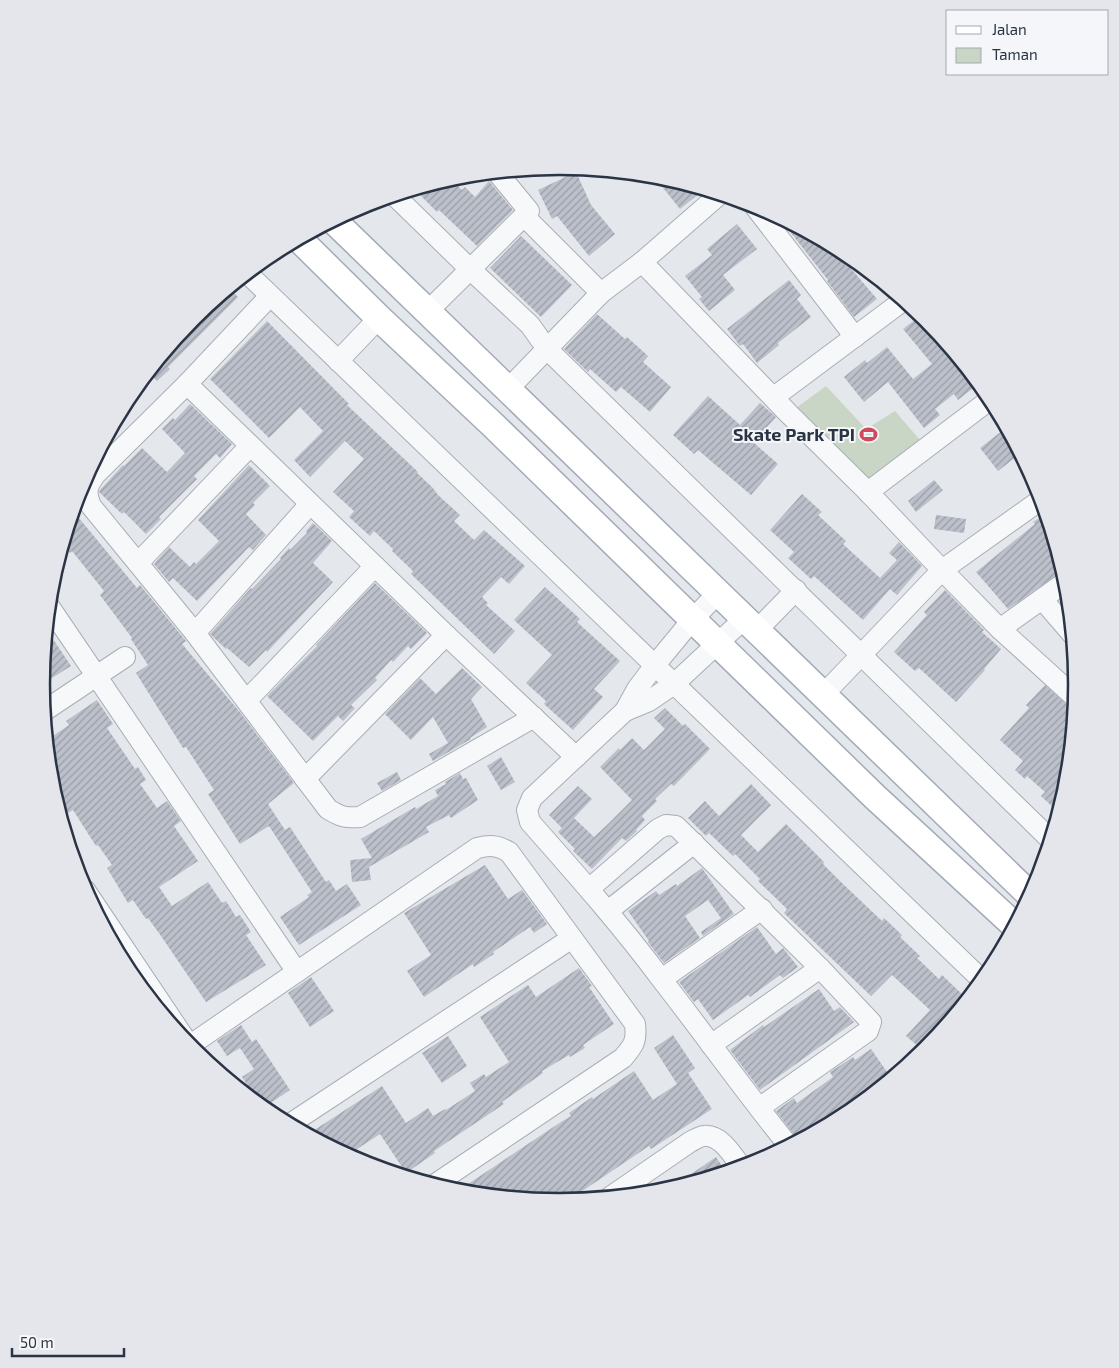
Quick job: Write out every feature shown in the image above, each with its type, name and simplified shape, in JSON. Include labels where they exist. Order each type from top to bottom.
[{"type":"main road","points":[[338,225],[1025,890]]},
{"type":"main road","points":[[304,244],[378,318],[493,425],[874,797],[1010,921]]},
{"type":"main road","points":[[493,425],[512,394]]},
{"type":"main road","points":[[874,797],[902,772]]},
{"type":"street","points":[[428,311],[529,210],[502,178]]},
{"type":"street","points":[[512,394],[547,349],[601,293],[642,262],[714,199]]},
{"type":"street","points":[[400,201],[530,325],[547,349],[1046,835]]},
{"type":"street","points":[[524,216],[601,293]]},
{"type":"street","points":[[763,217],[855,337]]},
{"type":"street","points":[[642,262],[1000,629],[1069,691]]},
{"type":"street","points":[[252,278],[977,975]]},
{"type":"street","points":[[96,474],[190,387],[272,299]]},
{"type":"street","points":[[774,397],[898,304]]},
{"type":"street","points":[[338,360],[378,318]]},
{"type":"street","points":[[190,387],[446,635],[576,757]]},
{"type":"street","points":[[868,492],[985,404]]},
{"type":"street","points":[[138,563],[250,446]]},
{"type":"street","points":[[87,494],[90,506],[195,633],[328,809],[339,816],[347,818],[360,817],[534,717]]},
{"type":"street","points":[[195,633],[310,504]]},
{"type":"street","points":[[823,695],[942,570],[1036,504]]},
{"type":"street","points":[[247,700],[375,566]]},
{"type":"street","points":[[1000,629],[1059,587]]},
{"type":"street","points":[[625,711],[649,701],[674,684],[718,644],[751,624],[796,590]]},
{"type":"street","points":[[718,593],[692,620],[655,665],[625,711],[532,798],[527,810],[530,822],[608,911],[785,1141]]},
{"type":"street","points":[[1042,599],[1065,621]]},
{"type":"street","points":[[55,614],[297,972]]},
{"type":"street","points":[[305,779],[446,635]]},
{"type":"street","points":[[51,706],[125,657]]},
{"type":"street","points":[[589,889],[658,829],[666,825],[676,826],[762,909],[871,1022],[871,1027],[864,1034],[758,1108]]},
{"type":"street","points":[[608,911],[694,843]]},
{"type":"street","points":[[197,1041],[477,848],[490,845],[498,846],[508,852],[635,1024],[636,1037],[632,1048],[623,1058],[442,1180]]},
{"type":"street","points":[[662,979],[762,909]]},
{"type":"street","points":[[296,1120],[572,938]]},
{"type":"street","points":[[118,940],[155,994]]},
{"type":"street","points":[[711,1045],[820,968]]},
{"type":"street","points":[[621,1189],[690,1142],[703,1136],[714,1136],[737,1161]]},
{"type":"green space","name":"Skate Park TPI","points":[[826,386],[866,429],[895,411],[920,440],[867,480],[796,408]]},
{"type":"building","points":[[569,175],[578,176],[591,205],[615,234],[589,256],[557,216],[552,219],[538,190]]},
{"type":"building","points":[[489,181],[513,210],[477,246],[439,210],[437,212],[420,195],[457,185],[462,190],[465,187],[475,197]]},
{"type":"building","points":[[660,184],[698,194],[680,209]]},
{"type":"building","points":[[737,224],[757,249],[723,275],[735,290],[709,311],[699,299],[702,297],[685,276],[712,255],[707,249]]},
{"type":"building","points":[[787,228],[840,258],[877,299],[854,317]]},
{"type":"building","points":[[521,236],[572,285],[541,317],[490,268]]},
{"type":"building","points":[[789,280],[801,295],[797,299],[811,317],[778,343],[779,345],[757,363],[743,344],[740,346],[727,329]]},
{"type":"building","points":[[234,293],[238,297],[168,367],[170,369],[157,381],[153,377],[176,348]]},
{"type":"building","points":[[597,314],[648,356],[643,362],[671,387],[650,412],[621,387],[616,392],[590,369],[588,372],[564,349]]},
{"type":"building","points":[[915,320],[943,348],[974,388],[958,400],[954,394],[935,409],[940,415],[924,428],[888,382],[864,402],[844,377],[865,360],[867,363],[887,347],[913,379],[932,364],[903,329]]},
{"type":"building","points":[[267,321],[349,404],[347,405],[418,472],[438,495],[460,515],[454,521],[474,540],[484,530],[525,566],[509,584],[501,577],[482,597],[488,603],[486,605],[515,631],[494,654],[411,574],[413,571],[374,531],[370,536],[349,517],[354,511],[333,492],[364,459],[345,441],[310,477],[294,460],[323,431],[300,407],[269,438],[210,379]]},
{"type":"building","points":[[708,396],[740,425],[760,403],[776,417],[753,442],[778,464],[751,495],[698,450],[694,454],[673,435]]},
{"type":"building","points":[[190,404],[232,444],[220,458],[216,454],[194,476],[197,479],[159,517],[161,519],[146,534],[124,512],[122,514],[99,492],[123,465],[142,448],[167,472],[185,453],[162,429],[173,418],[175,420]]},
{"type":"building","points":[[1002,431],[1015,458],[998,471],[980,448]]},
{"type":"building","points":[[249,465],[270,486],[253,503],[255,505],[246,514],[266,535],[253,550],[249,547],[197,601],[173,578],[169,582],[154,564],[169,547],[190,567],[194,562],[196,564],[219,541],[198,520]]},
{"type":"building","points":[[934,480],[943,490],[916,512],[908,501]]},
{"type":"building","points":[[802,494],[822,512],[818,515],[846,541],[843,544],[880,578],[897,560],[889,553],[899,542],[922,566],[897,595],[890,589],[863,620],[814,576],[811,579],[788,558],[794,552],[770,530]]},
{"type":"building","points":[[936,515],[966,519],[964,533],[934,529]]},
{"type":"building","points":[[78,517],[137,588],[140,585],[186,641],[182,644],[239,711],[294,783],[268,804],[285,830],[290,827],[326,882],[329,880],[336,891],[347,884],[361,905],[299,945],[280,917],[309,897],[307,895],[312,892],[269,826],[240,844],[208,794],[214,790],[186,747],[183,748],[136,673],[148,665],[132,638],[100,595],[104,591],[72,551],[70,553],[68,550]]},
{"type":"building","points":[[1041,517],[1057,575],[1008,609],[976,572],[1035,524],[1033,522]]},
{"type":"building","points":[[313,523],[332,541],[313,563],[333,582],[267,652],[266,650],[249,667],[210,634],[251,588],[281,559],[289,548],[290,550],[307,533],[306,531]]},
{"type":"building","points":[[375,583],[427,633],[411,649],[408,646],[393,662],[391,660],[375,678],[377,680],[351,705],[355,708],[343,721],[338,716],[313,741],[267,696],[317,646]]},
{"type":"building","points":[[545,587],[580,619],[577,622],[620,661],[594,689],[603,697],[573,730],[544,704],[546,701],[526,683],[552,655],[514,620]]},
{"type":"building","points":[[945,590],[984,630],[982,632],[1001,649],[956,702],[919,668],[915,671],[894,652],[927,615],[924,612]]},
{"type":"building","points":[[52,638],[71,666],[50,679]]},
{"type":"building","points":[[462,668],[482,687],[471,699],[487,727],[471,739],[433,761],[429,754],[448,743],[433,717],[411,740],[385,714],[420,678],[436,694]]},
{"type":"building","points":[[1045,685],[1068,706],[1065,751],[1054,808],[1041,796],[1045,792],[1027,776],[1025,779],[1015,770],[1023,761],[1000,740],[1029,708],[1026,705]]},
{"type":"building","points":[[97,700],[113,724],[107,728],[135,769],[138,767],[146,780],[140,784],[157,808],[167,801],[181,821],[174,826],[198,861],[159,887],[172,906],[208,882],[222,903],[226,901],[236,917],[240,915],[251,932],[246,935],[266,965],[206,1002],[148,918],[146,919],[133,900],[128,903],[107,868],[112,865],[98,845],[96,846],[73,810],[68,813],[66,809],[53,736],[69,725],[66,721]]},
{"type":"building","points":[[665,708],[683,726],[685,724],[710,749],[674,786],[671,784],[655,799],[657,801],[642,816],[645,820],[637,831],[626,841],[622,838],[592,869],[573,851],[575,849],[558,832],[562,828],[549,815],[578,786],[592,799],[574,818],[594,837],[632,800],[600,767],[632,738],[644,750],[665,729],[654,718]]},
{"type":"building","points":[[501,757],[515,782],[501,790],[487,766]]},
{"type":"building","points":[[397,772],[401,780],[382,791],[377,783]]},
{"type":"building","points":[[460,773],[463,779],[466,778],[478,800],[451,818],[449,815],[426,827],[429,832],[369,867],[371,880],[352,882],[350,860],[372,858],[361,839],[415,807],[416,809],[438,796],[435,790]]},
{"type":"building","points":[[751,784],[771,805],[741,835],[758,852],[786,824],[843,884],[882,921],[884,918],[902,935],[900,937],[920,956],[917,958],[939,979],[942,975],[963,995],[943,1020],[918,1046],[906,1036],[930,1010],[892,975],[871,996],[784,913],[787,909],[758,881],[760,879],[735,854],[733,856],[709,833],[706,836],[688,818],[705,801],[719,816]]},
{"type":"building","points":[[485,865],[508,899],[522,890],[547,924],[534,933],[530,927],[493,952],[494,954],[474,967],[473,964],[424,997],[407,971],[431,955],[404,913]]},
{"type":"building","points":[[702,868],[734,914],[703,936],[701,932],[721,918],[708,900],[685,916],[700,938],[664,963],[628,911],[656,891],[659,895],[676,884],[677,886]]},
{"type":"building","points":[[757,927],[776,954],[783,948],[798,967],[783,978],[780,975],[750,997],[748,995],[713,1020],[698,999],[694,1002],[679,982]]},
{"type":"building","points":[[579,968],[592,986],[589,987],[614,1024],[583,1045],[585,1048],[542,1071],[543,1073],[502,1102],[504,1104],[434,1151],[435,1153],[410,1170],[403,1168],[380,1134],[357,1149],[359,1152],[334,1141],[318,1132],[316,1129],[382,1086],[406,1123],[428,1108],[433,1116],[446,1110],[475,1091],[470,1083],[484,1074],[486,1077],[509,1062],[480,1017],[528,985],[536,997]]},
{"type":"building","points":[[311,977],[334,1011],[310,1027],[288,993]]},
{"type":"building","points":[[819,989],[834,1011],[840,1007],[854,1022],[760,1090],[730,1050],[763,1025],[764,1027]]},
{"type":"building","points":[[241,1025],[252,1042],[256,1039],[290,1090],[270,1103],[250,1089],[242,1077],[254,1069],[240,1048],[227,1056],[217,1041]]},
{"type":"building","points":[[673,1035],[695,1068],[688,1073],[712,1109],[651,1149],[649,1146],[580,1193],[526,1192],[467,1185],[571,1116],[569,1113],[592,1097],[593,1099],[634,1071],[653,1100],[677,1084],[654,1048]]},
{"type":"building","points":[[448,1036],[467,1066],[442,1083],[422,1053]]},
{"type":"building","points":[[871,1049],[888,1073],[843,1108],[795,1136],[776,1111],[794,1098],[797,1103],[833,1077],[830,1072],[853,1057],[855,1060]]},
{"type":"building","points":[[716,1157],[722,1166],[691,1176],[687,1177]]},
{"type":"place","name":"Skate Park TPI","points":[[869,434]]}]
